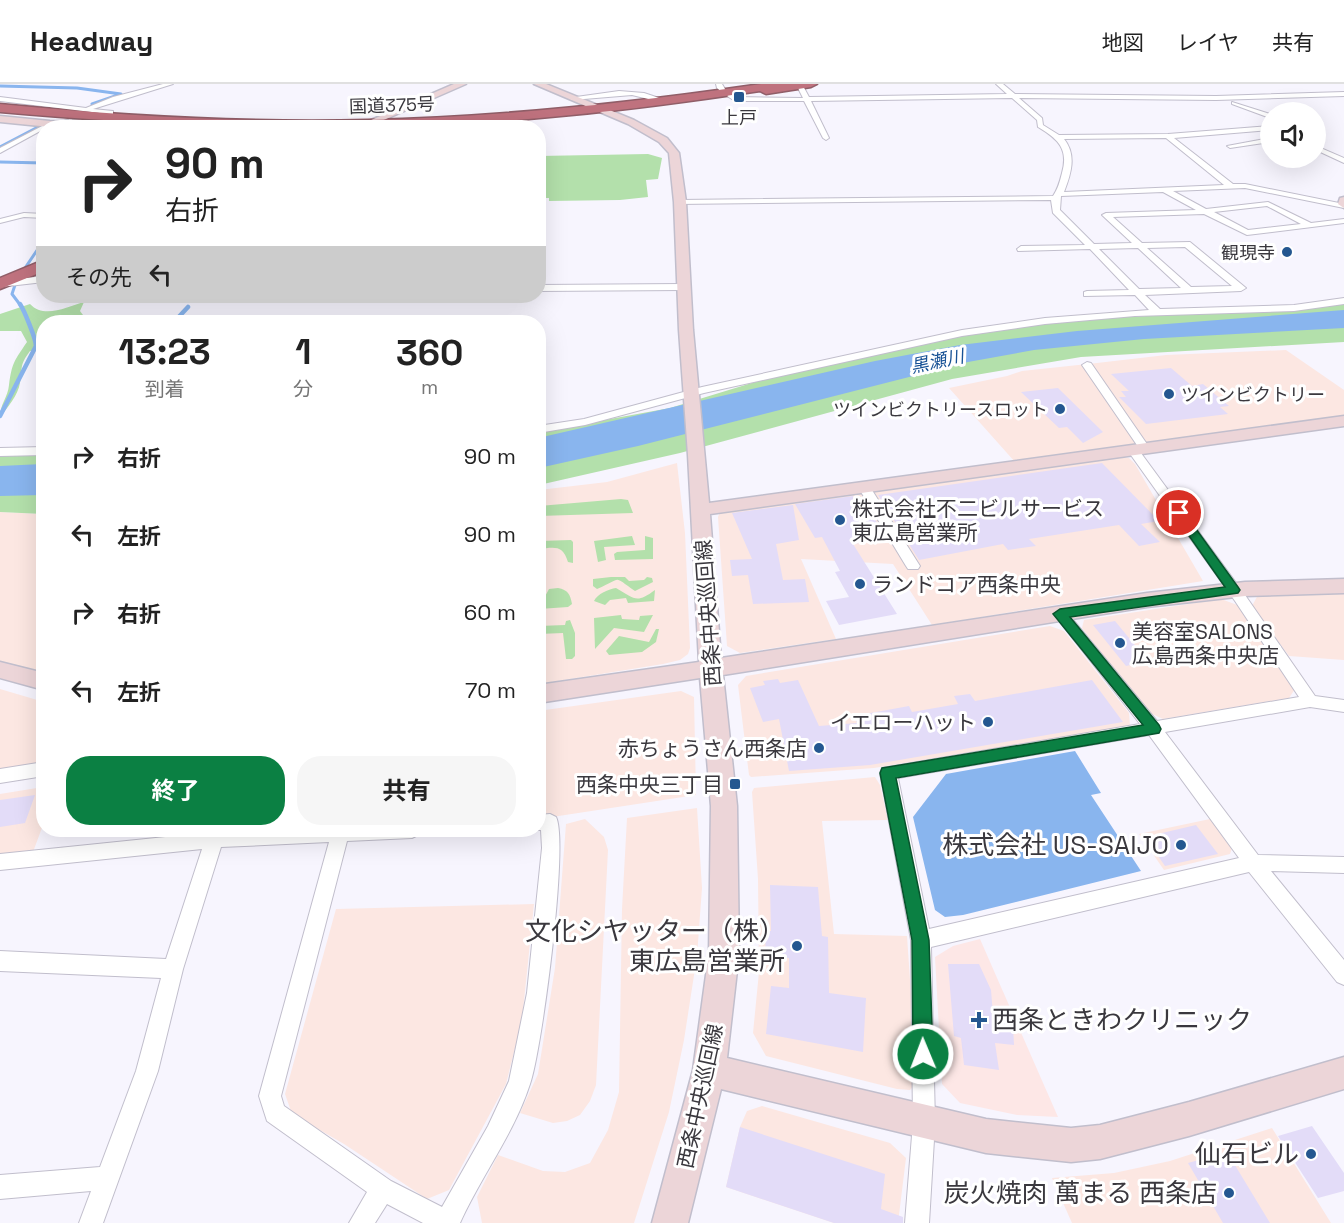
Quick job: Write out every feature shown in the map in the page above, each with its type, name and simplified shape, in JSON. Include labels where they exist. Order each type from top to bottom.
[{"type":"highway","name":"国道375号","points":[[604,111],[725,91],[784,84]]},
{"type":"highway","name":"国道375号","points":[[521,120],[604,111],[725,91],[803,85]]},
{"type":"highway","name":"国道375号","points":[[0,110],[147,120]]},
{"type":"highway","name":"国道375号","points":[[0,110],[107,120]]},
{"type":"highway","points":[[0,284],[36,268]]},
{"type":"street","points":[[99,108],[170,84]]},
{"type":"street","points":[[381,120],[462,84]]},
{"type":"street","name":"西条中央巡回線","points":[[538,84],[656,134],[669,145],[674,153],[680,202],[711,670],[724,806],[724,953],[709,1070],[670,1223]]},
{"type":"street","points":[[645,84],[648,96]]},
{"type":"street","points":[[999,84],[1040,119],[1040,126],[1059,137],[1067,146],[1069,163],[1057,196],[1056,211],[1157,312]]},
{"type":"street","points":[[803,85],[805,98],[826,138]]},
{"type":"street","points":[[86,109],[115,98],[161,87]]},
{"type":"street","points":[[1336,87],[1344,92]]},
{"type":"street","points":[[725,91],[743,99],[1130,94],[1216,98],[1344,92]]},
{"type":"street","points":[[1199,91],[1260,113]]},
{"type":"street","points":[[572,98],[604,93],[648,96],[665,101]]},
{"type":"street","points":[[0,99],[55,108],[111,112],[110,118]]},
{"type":"street","points":[[0,119],[36,126]]},
{"type":"street","points":[[1059,137],[1168,136],[1260,130]]},
{"type":"street","points":[[3,149],[13,147],[36,134]]},
{"type":"street","points":[[1168,136],[1230,186]]},
{"type":"street","points":[[1230,146],[1260,142]]},
{"type":"street","points":[[1326,153],[1344,161]]},
{"type":"street","points":[[680,202],[1057,196],[1230,186],[1258,187],[1344,203]]},
{"type":"street","points":[[1163,189],[1246,232],[1344,221]]},
{"type":"street","points":[[1190,290],[1106,215],[1204,212],[1268,204],[1308,224]]},
{"type":"street","points":[[0,221],[24,215],[36,215]]},
{"type":"street","points":[[1021,249],[1187,244],[1241,288],[1087,294]]},
{"type":"street","points":[[0,284],[36,280]]},
{"type":"street","points":[[546,288],[684,287]]},
{"type":"street","points":[[546,429],[585,422],[691,393],[962,333],[1045,321],[1157,312],[1294,308],[1344,301]]},
{"type":"street","points":[[1087,365],[1139,450],[1310,701]]},
{"type":"street","points":[[700,510],[1344,421]]},
{"type":"street","points":[[0,452],[36,451]]},
{"type":"street","points":[[864,487],[913,566]]},
{"type":"street","points":[[546,693],[711,670],[1060,614],[1234,590],[1344,586]]},
{"type":"street","points":[[1060,614],[1154,729],[1253,863],[1344,975]]},
{"type":"street","points":[[0,670],[36,680]]},
{"type":"street","points":[[916,1223],[924,1124],[921,940],[888,773],[1310,701],[1344,706]]},
{"type":"street","points":[[0,776],[36,770]]},
{"type":"street","points":[[338,837],[270,1096],[275,1113],[383,1189],[447,1223],[520,1083],[537,993],[550,848],[550,822],[546,822]]},
{"type":"street","points":[[0,862],[256,837]]},
{"type":"street","points":[[91,1223],[147,1071],[173,969],[214,840]]},
{"type":"street","points":[[921,940],[1253,863],[1344,865]]},
{"type":"street","points":[[0,961],[173,969]]},
{"type":"street","points":[[709,1070],[924,1124],[986,1136],[1044,1144],[1071,1145],[1100,1142],[1189,1119],[1344,1073]]},
{"type":"street","points":[[0,1187],[106,1178]]},
{"type":"street","points":[[361,1223],[383,1189]]},
{"type":"shaded area","points":[[1286,350],[1344,390],[1344,417],[1015,462],[949,388],[1022,371],[1166,355]]},
{"type":"shaded area","points":[[1118,457],[1129,458],[1135,464],[1203,581],[932,625],[893,564],[801,559],[836,639],[740,653],[727,646],[718,517],[720,512]]},
{"type":"shaded area","points":[[677,463],[685,533],[690,648],[688,654],[680,660],[546,683],[546,489],[607,482]]},
{"type":"shaded area","points":[[0,512],[36,514],[36,673],[0,662]]},
{"type":"shaded area","points":[[1344,590],[1344,660],[1289,656],[1252,606],[1259,593]]},
{"type":"shaded area","points":[[1221,599],[1240,606],[1248,622],[1295,689],[1289,698],[1163,719],[1148,712],[1082,628],[1084,620]]},
{"type":"shaded area","points":[[1050,626],[1064,631],[1129,713],[1130,726],[874,768],[751,777],[749,775],[738,685],[746,676]]},
{"type":"shaded area","points":[[0,689],[36,700],[36,766],[0,772]]},
{"type":"shaded area","points":[[681,691],[694,697],[696,795],[546,818],[546,710]]},
{"type":"shaded area","points":[[875,777],[880,785],[888,820],[822,821],[834,934],[907,936],[917,1082],[910,1090],[897,1089],[766,1056],[753,1033],[759,972],[758,879],[752,792],[754,788]]},
{"type":"shaded area","points":[[36,788],[36,837],[39,837],[33,852],[0,855],[0,794]]},
{"type":"shaded area","points":[[697,808],[702,888],[697,956],[684,1040],[669,1112],[634,1223],[482,1223],[477,1197],[498,1155],[543,1171],[565,1172],[590,1163],[608,1130],[619,1092],[622,909],[627,818]]},
{"type":"shaded area","points":[[585,819],[604,837],[608,850],[596,1085],[590,1101],[580,1115],[567,1121],[553,1123],[520,1113],[538,1074],[555,968],[566,824]]},
{"type":"shaded area","name":"株式会社 US-SAIJO","points":[[1210,819],[1232,848],[1230,854],[1164,870],[1139,834]]},
{"type":"shaded area","points":[[534,904],[522,1020],[506,1084],[449,1190],[427,1199],[344,1144],[292,1114],[285,1094],[336,909]]},
{"type":"shaded area","points":[[980,939],[1058,1117],[1017,1115],[960,1103],[942,1084],[935,957],[953,946]]},
{"type":"shaded area","points":[[762,1106],[890,1143],[906,1158],[898,1223],[834,1223],[726,1187],[740,1127],[747,1111]]},
{"type":"shaded area","points":[[1272,1128],[1331,1223],[1072,1223],[1052,1178],[1114,1173],[1170,1161]]},
{"type":"green space","points":[[648,154],[662,158],[658,179],[646,180],[648,197],[620,200],[549,201],[549,198],[546,198],[546,156]]},
{"type":"green space","points":[[84,303],[80,311],[83,315],[36,315],[36,351],[30,351],[24,360],[17,392],[0,417],[16,358],[27,342],[21,331],[0,331],[0,314],[30,304],[42,311],[63,309]]},
{"type":"green space","points":[[1344,304],[1344,342],[1081,357],[952,379],[680,453],[546,483],[546,431],[670,408],[807,366],[932,339],[1056,320],[1260,311]]},
{"type":"green space","points":[[36,453],[36,514],[0,512],[0,455]]},
{"type":"green space","points":[[621,499],[628,500],[633,513],[546,516],[546,505]]},
{"type":"green space","points":[[632,536],[635,545],[604,547],[606,560],[598,562],[594,541]]},
{"type":"green space","points":[[645,536],[653,538],[653,559],[615,560],[614,554],[617,552],[645,550]]},
{"type":"green space","points":[[571,540],[573,542],[573,563],[568,562],[564,553],[558,548],[546,548],[546,541]]},
{"type":"green space","points":[[625,577],[629,581],[644,580],[647,577],[652,578],[653,582],[635,591],[620,580],[597,589],[593,586],[593,579]]},
{"type":"green space","points":[[616,588],[636,598],[644,597],[655,590],[654,601],[628,603],[626,598],[610,600],[605,605],[594,601],[604,592]]},
{"type":"green space","points":[[549,589],[564,590],[568,593],[572,604],[568,607],[546,609],[546,595]]},
{"type":"green space","points":[[621,615],[622,619],[639,620],[640,616],[653,615],[644,632],[614,628],[595,649],[594,618]]},
{"type":"green space","points":[[570,620],[575,633],[575,656],[572,659],[566,659],[563,633],[546,634],[546,626],[565,625],[566,621]]},
{"type":"green space","points":[[656,629],[659,629],[656,642],[642,652],[609,655],[606,651],[619,636],[649,642]]},
{"type":"water","name":"黒瀬川","points":[[1344,310],[1344,328],[1144,339],[1034,350],[968,362],[638,446],[546,466],[546,436],[875,361],[960,345],[1077,331]]},
{"type":"water","points":[[36,464],[36,495],[0,496],[0,466]]},
{"type":"water","points":[[1075,751],[1101,793],[1091,795],[1141,871],[963,915],[945,917],[935,910],[913,817],[946,774]]},
{"type":"building","name":"ツインビクトリー","points":[[1171,368],[1192,386],[1203,384],[1229,406],[1220,407],[1228,414],[1146,424],[1119,397],[1126,397],[1121,391],[1129,391],[1111,374]]},
{"type":"building","name":"ツインビクトリースロット","points":[[1058,388],[1103,432],[1083,443],[1067,427],[1059,428],[1021,392]]},
{"type":"building","points":[[1102,463],[1159,521],[1141,524],[1160,542],[1139,546],[1119,525],[1029,539],[1036,546],[1008,550],[1003,544],[919,560],[878,495]]},
{"type":"building","points":[[853,496],[854,499],[862,498],[887,539],[853,544],[897,614],[839,625],[826,601],[849,597],[835,572],[840,571],[822,537],[815,538],[795,504]]},
{"type":"building","points":[[793,505],[799,540],[776,544],[783,580],[805,579],[809,602],[753,604],[748,575],[732,576],[730,560],[752,559],[732,513]]},
{"type":"building","name":"美容室SALONS 広島西条中央店","points":[[1115,621],[1148,661],[1126,666],[1093,625]]},
{"type":"building","points":[[778,679],[780,683],[798,680],[819,726],[857,723],[854,716],[909,706],[912,712],[958,704],[954,696],[970,694],[975,701],[1092,680],[1123,722],[870,765],[789,771],[779,719],[763,722],[750,688],[765,685],[763,681]]},
{"type":"building","points":[[35,795],[25,823],[0,827],[0,800]]},
{"type":"building","name":"株式会社 US-SAIJO","points":[[1196,825],[1218,854],[1165,866],[1145,837]]},
{"type":"building","points":[[770,885],[818,887],[822,936],[828,937],[829,993],[866,998],[863,1052],[766,1034],[771,986],[789,988],[789,958],[765,955],[766,931],[771,931]]},
{"type":"building","name":"西条ときわクリニック","points":[[948,964],[979,964],[991,990],[993,1015],[1005,1016],[1005,1024],[1013,1026],[1014,1045],[995,1043],[999,1070],[964,1065],[961,1038],[954,1036]]},
{"type":"building","name":"仙石ビル","points":[[1312,1126],[1344,1173],[1344,1191],[1318,1198],[1278,1136]]},
{"type":"building","points":[[740,1127],[885,1174],[881,1209],[903,1217],[903,1223],[834,1223],[726,1187]]},
{"type":"building","name":"炭火焼肉 萬まる 西条店","points":[[1227,1152],[1270,1223],[1223,1223],[1188,1163]]},
{"type":"waterway","points":[[0,86],[77,88],[121,94],[92,104]]},
{"type":"waterway","points":[[0,147],[36,128]]},
{"type":"waterway","points":[[0,162],[36,163]]},
{"type":"waterway","points":[[23,271],[36,252]]},
{"type":"waterway","points":[[15,285],[12,294],[21,306]]},
{"type":"waterway","points":[[0,416],[36,346],[21,306]]},
{"type":"waterway","points":[[181,315],[188,307]]},
{"type":"tunnel","points":[[72,120],[99,108]]},
{"type":"place","name":"上戸","points":[[739,97]]},
{"type":"place","name":"観現寺","points":[[1287,252]]},
{"type":"place","name":"ツインビクトリー","points":[[1169,394]]},
{"type":"place","name":"ツインビクトリースロット","points":[[1060,409]]},
{"type":"place","name":"株式会社不二ビルサービス 東広島営業所","points":[[840,520]]},
{"type":"place","name":"ランドコア西条中央","points":[[860,584]]},
{"type":"place","name":"美容室SALONS 広島西条中央店","points":[[1120,643]]},
{"type":"place","name":"イエローハット","points":[[988,722]]},
{"type":"place","name":"赤ちょうさん西条店","points":[[819,748]]},
{"type":"place","name":"西条中央三丁目","points":[[735,784]]},
{"type":"place","name":"株式会社 US-SAIJO","points":[[1181,845]]},
{"type":"place","name":"文化シヤッター（株） 東広島営業所","points":[[797,946]]},
{"type":"place","name":"西条ときわクリニック","points":[[979,1020]]},
{"type":"place","name":"仙石ビル","points":[[1311,1154]]},
{"type":"place","name":"炭火焼肉 萬まる 西条店","points":[[1229,1193]]},
{"type":"route","points":[[923,1054],[921,940],[888,773],[1154,729],[1060,614],[1216,590],[1234,590],[1179,513]]}]
